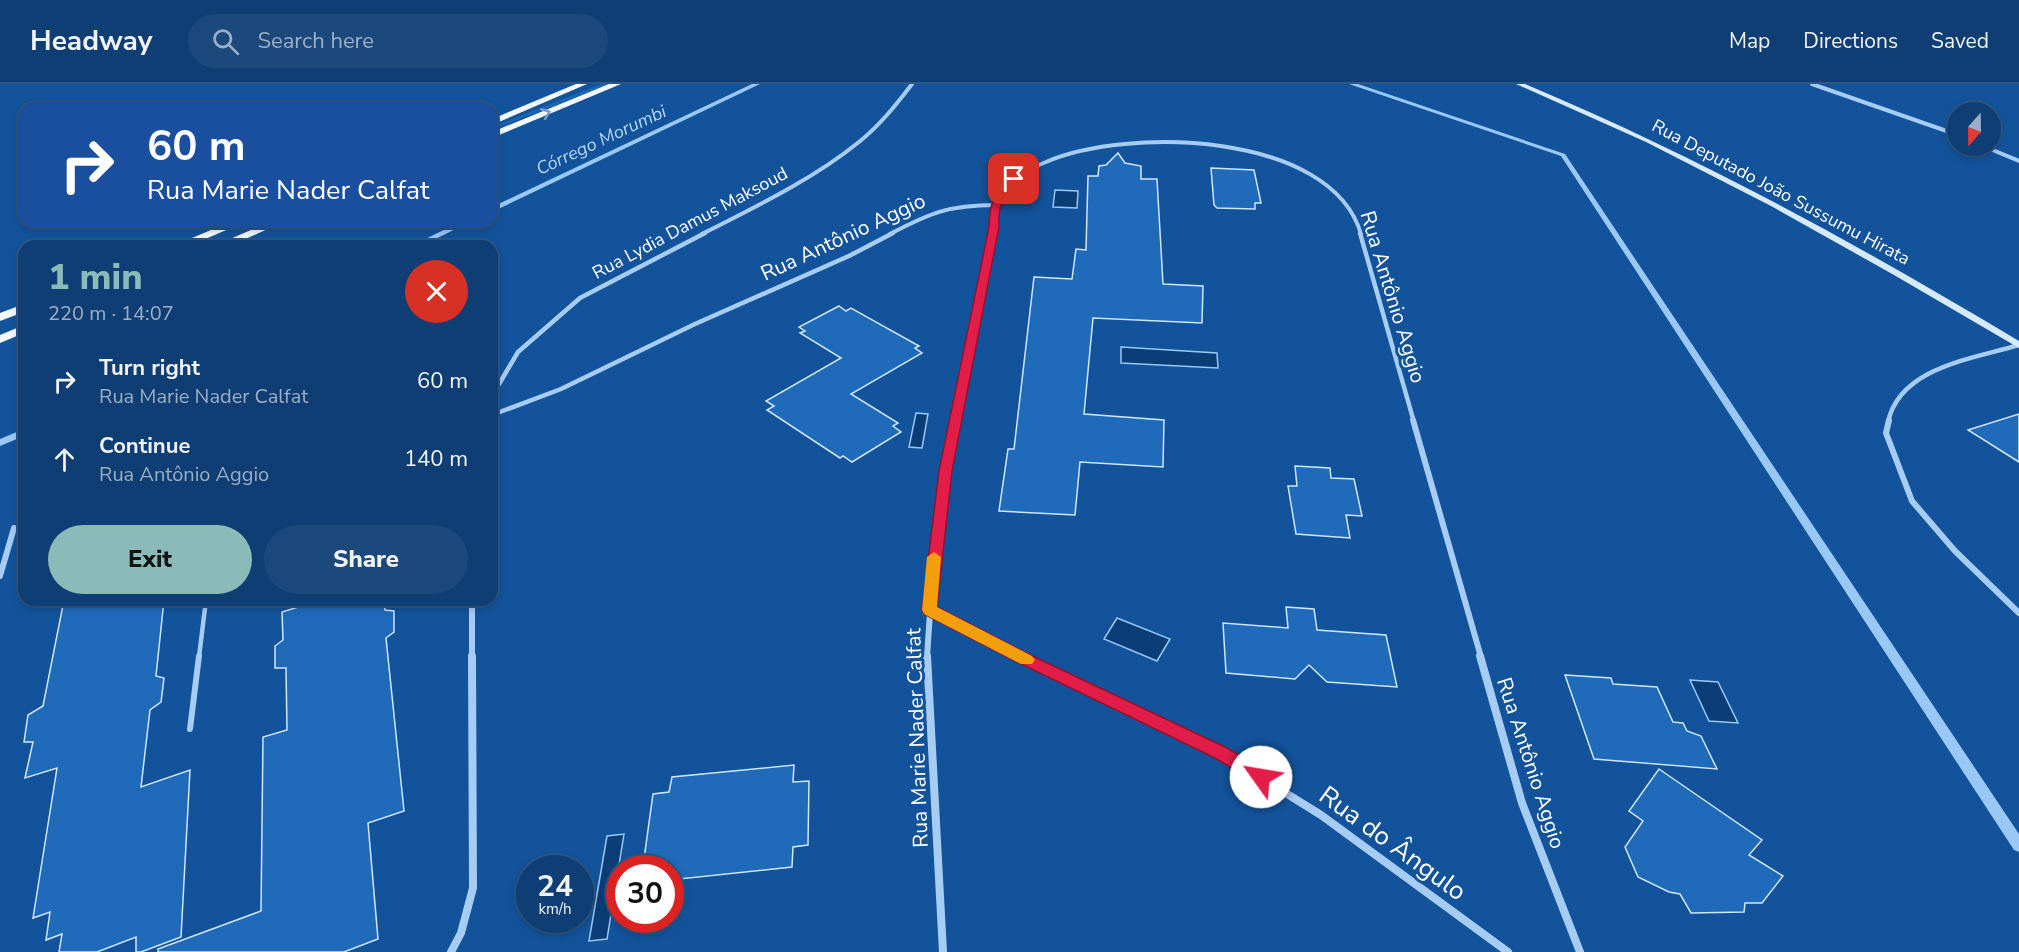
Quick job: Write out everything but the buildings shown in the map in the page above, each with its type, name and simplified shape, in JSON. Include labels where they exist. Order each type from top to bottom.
[{"type":"main road","points":[[498,119],[583,84]]},
{"type":"main road","points":[[498,133],[617,84]]},
{"type":"main road","name":"Rua Deputado João Sussumu Hirata","points":[[1519,84],[1622,127],[1784,208],[2019,345]]},
{"type":"main road","points":[[195,240],[225,228]]},
{"type":"main road","points":[[234,240],[264,228]]},
{"type":"main road","points":[[0,317],[18,310]]},
{"type":"main road","points":[[0,339],[18,332]]},
{"type":"street","name":"Rua Lydia Damus Maksoud","points":[[498,386],[518,352],[580,298],[761,204],[829,163],[859,142],[883,120],[912,84]]},
{"type":"street","points":[[1812,84],[1947,131]]},
{"type":"street","name":"Rua Antônio Aggio","points":[[498,413],[561,389],[695,324],[849,255],[928,214],[966,205],[995,206],[997,199],[1014,179],[1052,157],[1110,143],[1144,141],[1206,144],[1264,156],[1292,166],[1323,182],[1348,206],[1356,218],[1522,803],[1580,952]]},
{"type":"street","points":[[2001,154],[2019,161]]},
{"type":"street","name":"Rua Marie Nader Calfat","points":[[943,952],[926,646],[945,471],[994,227],[995,206]]},
{"type":"street","points":[[2019,345],[1930,372],[1903,390],[1891,409],[1886,433],[1912,501],[1955,551],[2019,613]]},
{"type":"street","points":[[0,576],[14,528]]},
{"type":"street","points":[[451,952],[460,933],[473,888],[472,606]]},
{"type":"street","name":"Rua do Ângulo","points":[[929,610],[1018,656],[1221,753],[1321,815],[1508,952]]},
{"type":"lane","points":[[190,729],[205,606]]},
{"type":"shaded area","points":[[601,84],[609,84],[498,128],[498,125]]},
{"type":"shaded area","points":[[1055,190],[1078,191],[1077,208],[1053,207]]},
{"type":"shaded area","points":[[1121,347],[1217,353],[1218,368],[1121,363]]},
{"type":"shaded area","points":[[916,413],[928,414],[922,448],[909,447]]},
{"type":"shaded area","points":[[1117,618],[1170,639],[1157,661],[1104,639]]},
{"type":"shaded area","points":[[1690,680],[1718,682],[1738,723],[1709,721]]},
{"type":"shaded area","points":[[624,834],[621,855],[606,855],[607,939],[589,941],[590,933],[594,933],[594,912],[607,836]]},
{"type":"waterway","name":"Córrego Morumbi","points":[[498,207],[757,84]]},
{"type":"waterway","points":[[1352,84],[1563,155],[2019,846]]},
{"type":"waterway","name":"Córrego Morumbi","points":[[428,240],[453,228]]},
{"type":"waterway","name":"Córrego Morumbi","points":[[0,443],[18,435]]},
{"type":"slow traffic","points":[[934,557],[929,610],[1027,660]]},
{"type":"route","points":[[1014,179],[997,199],[994,212],[994,227],[945,471],[929,610],[1018,656],[1164,724],[1221,753],[1261,777]]}]
